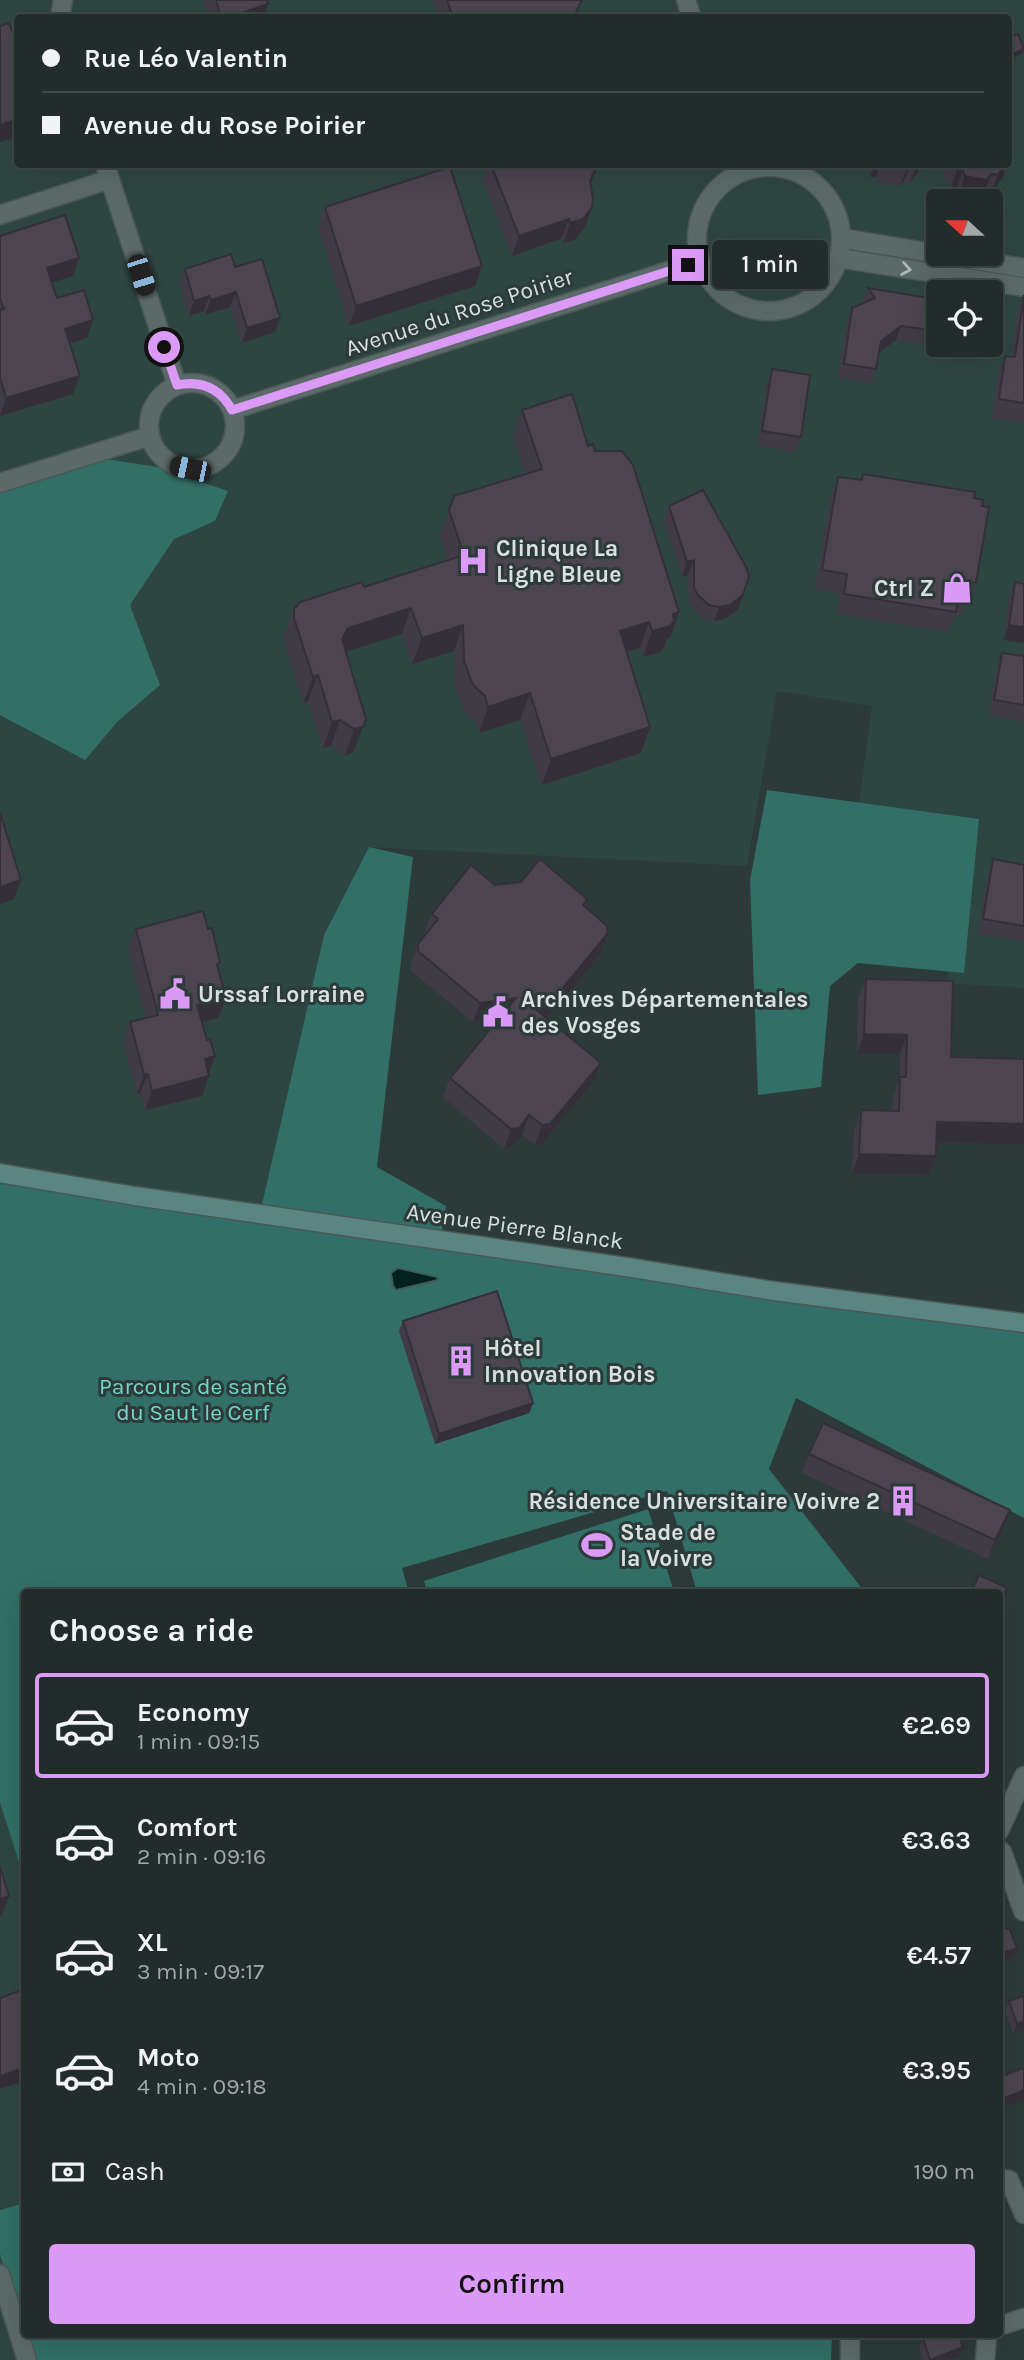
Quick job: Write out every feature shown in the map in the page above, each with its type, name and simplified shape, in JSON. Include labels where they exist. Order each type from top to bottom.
[{"type":"street","points":[[742,168],[726,179],[704,205],[696,240],[700,261],[714,287],[732,301],[749,309],[767,311],[785,309],[803,302],[819,291],[831,276],[841,239],[838,219],[831,201],[803,174],[784,168]]},
{"type":"street","points":[[0,215],[107,172],[177,385]]},
{"type":"street","points":[[841,239],[1024,268]]},
{"type":"street","points":[[838,258],[1024,287]]},
{"type":"street","name":"Avenue du Rose Poirier","points":[[232,410],[700,261]]},
{"type":"street","points":[[203,384],[226,399],[232,410],[235,425],[233,439],[216,461],[204,467],[190,469],[176,466],[164,459],[155,449],[150,436],[151,411],[166,391],[177,385],[203,384]]},
{"type":"street","points":[[0,484],[150,436]]},
{"type":"street","name":"Avenue Pierre Blanck","points":[[0,1173],[162,1200],[774,1291],[1024,1323]]},
{"type":"street","points":[[1003,1822],[1024,1776]]},
{"type":"street","points":[[1003,1855],[1023,1911]]},
{"type":"street","points":[[1003,2179],[1009,2180],[1024,2214]]},
{"type":"street","points":[[0,2274],[27,2360]]},
{"type":"street","points":[[1003,2325],[1024,2318]]},
{"type":"street","points":[[850,2338],[850,2360]]},
{"type":"street","points":[[985,2360],[988,2338]]},
{"type":"shaded area","points":[[0,0],[1024,0],[1024,988],[947,983],[967,831],[857,819],[872,706],[777,691],[747,866],[369,847],[324,935],[260,1213],[0,1184]]},
{"type":"shaded area","points":[[398,1268],[437,1277],[438,1280],[396,1290],[391,1273]]},
{"type":"shaded area","points":[[0,1803],[21,1869],[21,2204],[0,2210]]},
{"type":"shaded area","points":[[0,2254],[29,2360],[0,2360]]},
{"type":"green space","points":[[87,456],[157,467],[228,491],[215,521],[174,539],[130,605],[160,685],[118,721],[85,760],[0,715],[0,489]]},
{"type":"green space","points":[[767,790],[979,819],[964,973],[858,963],[830,986],[821,1087],[758,1095],[750,880]]},
{"type":"green space","name":"Parcours de santé du Saut le Cerf","points":[[369,847],[413,857],[377,1167],[446,1206],[440,1243],[1024,1321],[1024,1518],[796,1398],[769,1469],[860,1586],[859,1589],[696,1589],[667,1491],[402,1568],[408,1589],[21,1589],[21,1869],[0,1803],[0,1184],[260,1213],[324,935]]},
{"type":"green space","name":"Stade de la Voivre","points":[[648,1509],[673,1589],[426,1589],[424,1581]]},
{"type":"green space","points":[[21,2204],[21,2331],[0,2254],[0,2210]]},
{"type":"green space","points":[[23,2338],[832,2338],[831,2360],[29,2360]]},
{"type":"building","points":[[216,0],[267,0],[268,4],[239,14],[220,14]]},
{"type":"building","points":[[447,0],[582,0],[575,14],[452,14]]},
{"type":"building","points":[[9,23],[14,37],[14,120],[0,125],[0,26]]},
{"type":"building","points":[[1018,34],[1024,49],[1012,54],[1012,36]]},
{"type":"building","points":[[450,168],[482,266],[356,306],[325,207]]},
{"type":"building","points":[[493,168],[595,168],[590,181],[592,207],[583,219],[570,223],[569,219],[519,236]]},
{"type":"building","points":[[956,168],[1002,168],[998,175],[991,174],[987,180],[965,176],[963,170]]},
{"type":"building","points":[[65,215],[79,258],[47,268],[57,298],[84,290],[93,320],[65,329],[80,376],[6,398],[0,377],[0,310],[4,309],[0,298],[0,236]]},
{"type":"building","points":[[231,254],[235,267],[262,259],[280,318],[247,328],[236,292],[211,300],[209,296],[194,301],[185,269]]},
{"type":"building","points":[[868,288],[926,298],[926,329],[901,326],[881,341],[876,369],[844,364],[852,308],[875,298]]},
{"type":"building","points":[[1024,295],[1024,403],[999,399],[1005,356],[1015,357]]},
{"type":"building","points":[[772,369],[810,375],[801,437],[762,431]]},
{"type":"building","points":[[572,394],[588,446],[593,444],[595,451],[622,451],[633,465],[679,612],[673,614],[674,621],[670,626],[652,631],[649,622],[620,631],[650,727],[551,759],[530,693],[488,707],[485,696],[473,685],[464,661],[463,625],[422,638],[411,608],[348,628],[342,639],[366,719],[363,727],[354,729],[340,720],[332,722],[318,675],[313,677],[294,618],[294,609],[300,602],[362,582],[364,587],[464,555],[449,510],[454,496],[542,469],[522,410]]},
{"type":"building","points":[[863,474],[975,492],[974,498],[983,500],[982,506],[989,507],[976,583],[970,582],[968,595],[959,593],[956,612],[844,594],[847,574],[822,570],[838,477],[862,480]]},
{"type":"building","points":[[703,490],[749,576],[743,595],[730,605],[709,605],[698,595],[694,588],[694,560],[687,562],[669,506]]},
{"type":"building","points":[[1015,582],[1024,584],[1024,627],[1009,625]]},
{"type":"building","points":[[1002,653],[1024,656],[1024,705],[994,700]]},
{"type":"building","points":[[0,813],[21,880],[0,887]]},
{"type":"building","name":"Archives Départementales des Vosges","points":[[540,859],[587,899],[583,905],[607,926],[608,933],[557,995],[522,998],[601,1063],[550,1124],[542,1125],[529,1115],[519,1128],[511,1129],[450,1078],[516,998],[480,1003],[418,951],[418,944],[438,919],[432,914],[471,865],[495,885],[521,882]]},
{"type":"building","points":[[993,859],[1024,865],[1024,926],[983,919]]},
{"type":"building","points":[[203,911],[208,929],[212,928],[220,963],[217,964],[226,998],[197,1005],[207,1040],[210,1039],[215,1056],[205,1059],[209,1076],[152,1091],[148,1074],[144,1074],[130,1022],[158,1015],[136,929]]},
{"type":"building","points":[[866,979],[953,981],[951,1057],[1024,1059],[1024,1124],[937,1122],[936,1156],[859,1154],[861,1110],[899,1111],[900,1077],[906,1077],[907,1035],[864,1034]]},
{"type":"building","name":"Hôtel Innovation Bois","points":[[497,1291],[533,1403],[439,1434],[403,1321]]},
{"type":"building","points":[[823,1423],[1010,1510],[995,1540],[809,1454]]},
{"type":"building","points":[[979,1575],[1007,1588],[1003,1596],[1003,1589],[972,1589]]},
{"type":"building","points":[[0,1867],[9,1896],[0,1899]]},
{"type":"building","points":[[1009,1928],[1017,1948],[1003,1953],[1003,1930]]},
{"type":"building","points":[[21,1990],[21,2069],[0,2076],[0,1998]]},
{"type":"building","points":[[1024,1996],[1024,2021],[1017,2024],[1009,2001]]},
{"type":"building","points":[[1024,2068],[1024,2090],[1005,2098],[1003,2076]]},
{"type":"building","points":[[923,2338],[960,2338],[963,2347],[930,2360]]},
{"type":"place","name":"Clinique La Ligne Bleue","points":[[473,561]]},
{"type":"place","name":"Ctrl Z","points":[[957,588]]},
{"type":"place","name":"Urssaf Lorraine","points":[[175,994]]},
{"type":"place","name":"Archives Départementales des Vosges","points":[[498,1012]]},
{"type":"place","name":"Hôtel Innovation Bois","points":[[461,1361]]},
{"type":"place","name":"Résidence Universitaire Voivre 2","points":[[903,1501]]},
{"type":"place","name":"Stade de la Voivre","points":[[597,1545]]},
{"type":"route","points":[[164,347],[177,385],[203,384],[226,399],[232,410],[688,265]]}]
